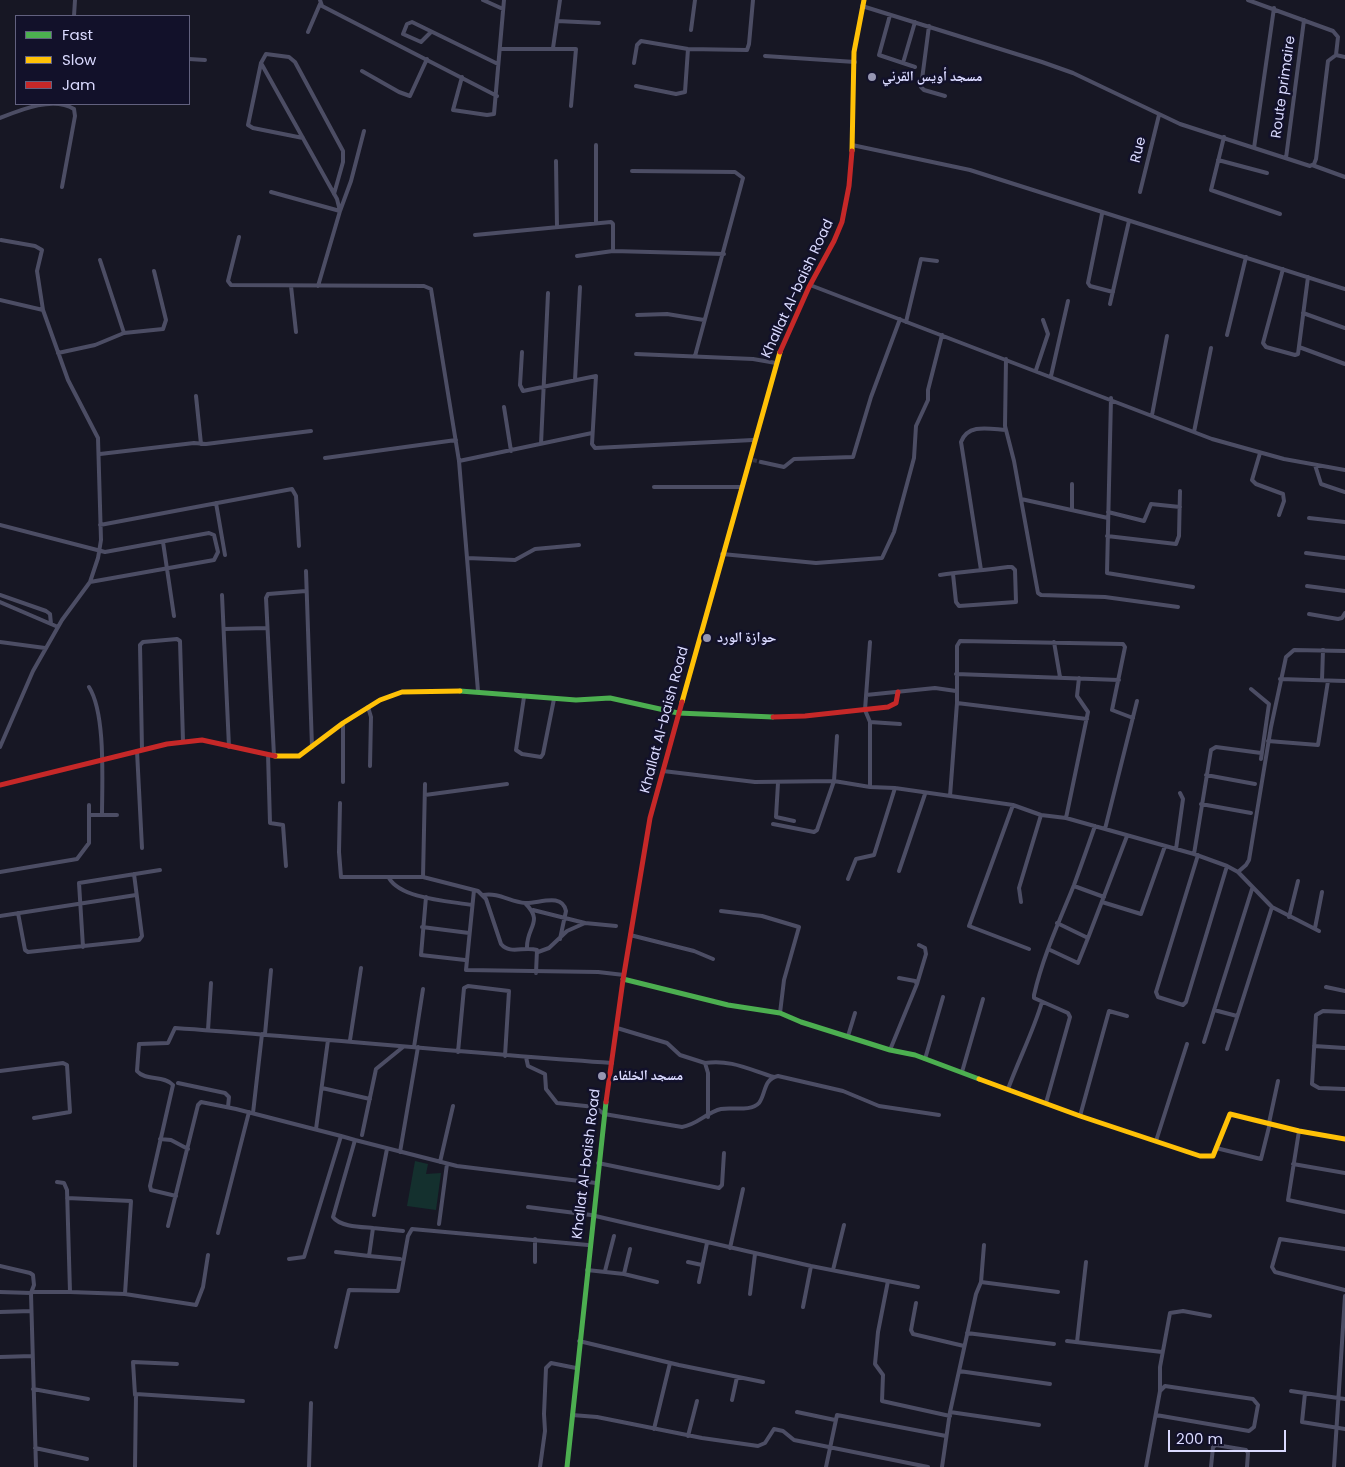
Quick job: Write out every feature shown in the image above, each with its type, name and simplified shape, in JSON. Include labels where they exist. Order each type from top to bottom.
[{"type":"street","points":[[74,15],[75,0]]},
{"type":"street","points":[[483,0],[503,9]]},
{"type":"street","points":[[462,77],[453,110],[493,114],[497,96],[504,0]]},
{"type":"street","points":[[553,48],[560,0]]},
{"type":"street","points":[[691,30],[695,0]]},
{"type":"street","points":[[634,63],[637,45],[641,40],[688,49],[747,50],[752,0]]},
{"type":"street","points":[[1248,0],[1260,2],[1304,20],[1335,33],[1338,37],[1336,55],[1328,61],[1316,159],[1312,166]]},
{"type":"street","points":[[308,32],[320,2],[497,96]]},
{"type":"street","points":[[863,3],[890,14],[1050,64],[1191,128],[1345,177]]},
{"type":"street","name":"Khallat Al-baish Road","points":[[567,1467],[588,1244],[604,1114],[630,935],[650,818],[722,554],[750,460],[753,440],[776,363],[810,285],[833,244],[845,213],[852,145],[855,62],[863,3]]},
{"type":"street","points":[[1254,148],[1274,8]]},
{"type":"street","points":[[890,14],[879,55],[915,67]]},
{"type":"street","name":"Route primaire","points":[[1286,158],[1304,20]]},
{"type":"street","points":[[557,21],[599,23]]},
{"type":"street","points":[[431,32],[421,42],[403,34],[407,24],[410,22],[431,32],[498,64]]},
{"type":"street","points":[[903,63],[915,22]]},
{"type":"street","points":[[929,26],[921,87],[924,90],[945,96]]},
{"type":"street","points":[[500,49],[553,48],[576,50],[571,106]]},
{"type":"street","points":[[636,86],[676,94],[685,92],[688,49]]},
{"type":"street","points":[[303,138],[253,128],[248,125],[264,55],[270,53],[289,57],[295,62],[344,154],[334,194]]},
{"type":"street","points":[[1336,55],[1345,57]]},
{"type":"street","points":[[765,56],[855,62]]},
{"type":"street","points":[[362,71],[399,92],[410,96],[427,58]]},
{"type":"street","points":[[190,59],[205,60]]},
{"type":"street","points":[[261,63],[334,194],[340,212]]},
{"type":"street","points":[[0,118],[26,108],[55,105]]},
{"type":"street","points":[[62,187],[75,113],[74,109],[67,105]]},
{"type":"street","name":"Rue","points":[[1140,192],[1160,114]]},
{"type":"street","points":[[318,286],[351,181],[364,131]]},
{"type":"street","points":[[1224,137],[1212,190],[1280,214]]},
{"type":"street","points":[[596,145],[596,223]]},
{"type":"street","points":[[852,145],[970,170],[1102,214],[1345,289]]},
{"type":"street","points":[[1218,160],[1267,173]]},
{"type":"street","points":[[556,161],[557,227]]},
{"type":"street","points":[[632,171],[735,172],[742,176],[743,182],[724,254],[694,356]]},
{"type":"street","points":[[271,192],[340,212]]},
{"type":"street","points":[[1102,214],[1088,283],[1090,286],[1113,292]]},
{"type":"street","points":[[1110,304],[1129,221]]},
{"type":"street","points":[[475,235],[612,223],[613,251]]},
{"type":"street","points":[[239,237],[229,284],[424,286],[431,289],[459,461],[478,691]]},
{"type":"street","points":[[0,747],[24,687],[58,627],[90,582],[100,551],[100,454],[97,433],[72,389],[43,310],[37,271],[42,250],[35,246],[1,240]]},
{"type":"street","points":[[577,256],[613,251],[724,254]]},
{"type":"street","points":[[1226,336],[1246,257]]},
{"type":"street","points":[[906,322],[921,259],[937,261]]},
{"type":"street","points":[[100,260],[124,333]]},
{"type":"street","points":[[1284,269],[1263,345],[1295,355],[1299,347],[1308,277]]},
{"type":"street","points":[[58,353],[95,345],[124,333],[160,330],[165,326],[166,320],[154,271]]},
{"type":"street","points":[[810,285],[1111,398],[1194,432],[1260,453],[1345,470]]},
{"type":"street","points":[[291,286],[296,332]]},
{"type":"street","points":[[575,380],[580,287]]},
{"type":"street","points":[[541,444],[548,293]]},
{"type":"street","points":[[0,300],[43,310]]},
{"type":"street","points":[[1051,376],[1068,301]]},
{"type":"street","points":[[1303,314],[1345,328]]},
{"type":"street","points":[[637,316],[676,315],[704,320]]},
{"type":"street","points":[[761,462],[786,467],[794,459],[853,457],[871,397],[900,319]]},
{"type":"street","points":[[1036,370],[1048,334],[1043,320]]},
{"type":"street","points":[[722,554],[816,563],[882,558],[894,532],[914,458],[916,426],[928,400],[942,335]]},
{"type":"street","points":[[1152,415],[1167,336]]},
{"type":"street","points":[[1299,347],[1345,364]]},
{"type":"street","points":[[1194,432],[1211,348]]},
{"type":"street","points":[[522,352],[522,390],[593,375],[597,377],[592,433],[592,444],[595,448],[753,440]]},
{"type":"street","points":[[636,354],[753,359],[776,363]]},
{"type":"street","points":[[1006,359],[1006,430],[1039,595],[1105,597],[1178,607]]},
{"type":"street","points":[[196,396],[201,444]]},
{"type":"street","points":[[1111,398],[1106,570],[1109,575],[1193,587]]},
{"type":"street","points":[[504,406],[511,451]]},
{"type":"street","points":[[981,570],[961,442],[966,432],[973,429],[1006,430]]},
{"type":"street","points":[[100,454],[311,431]]},
{"type":"street","points":[[459,461],[592,433]]},
{"type":"street","points":[[325,458],[456,440]]},
{"type":"street","points":[[1260,453],[1252,480],[1256,484],[1284,494],[1284,501],[1279,515]]},
{"type":"street","points":[[1315,465],[1321,484],[1345,492]]},
{"type":"street","points":[[1072,484],[1072,510]]},
{"type":"street","points":[[654,487],[741,486]]},
{"type":"street","points":[[100,525],[292,489],[296,496],[299,546]]},
{"type":"street","points":[[1107,536],[1176,544],[1179,536],[1180,492]]},
{"type":"street","points":[[1021,500],[1108,518]]},
{"type":"street","points":[[216,503],[225,555]]},
{"type":"street","points":[[1108,512],[1144,521],[1151,504],[1180,506]]},
{"type":"street","points":[[1309,518],[1345,522]]},
{"type":"street","points":[[0,525],[105,552],[211,533],[214,535],[218,552],[214,560],[90,582]]},
{"type":"street","points":[[163,542],[169,568],[174,616]]},
{"type":"street","points":[[467,558],[515,560],[535,549],[579,544]]},
{"type":"street","points":[[1306,553],[1345,558]]},
{"type":"street","points":[[940,575],[1014,568],[1016,602],[959,606],[956,602],[953,574]]},
{"type":"street","points":[[306,571],[312,747]]},
{"type":"street","points":[[1307,586],[1345,591]]},
{"type":"street","points":[[274,756],[266,598],[268,594],[306,591]]},
{"type":"street","points":[[0,595],[46,611],[50,614],[51,624]]},
{"type":"street","points":[[222,595],[229,747]]},
{"type":"street","points":[[0,602],[58,627]]},
{"type":"street","points":[[1309,614],[1342,618],[1345,613]]},
{"type":"street","points":[[224,629],[267,628]]},
{"type":"street","points":[[142,848],[140,645],[144,642],[177,639],[180,641],[183,741]]},
{"type":"street","points":[[950,796],[957,703],[957,646],[960,641],[1123,644],[1125,647],[1112,710],[1133,718]]},
{"type":"street","points":[[0,642],[46,648]]},
{"type":"street","points":[[870,642],[865,710],[870,722],[870,787]]},
{"type":"street","points":[[1054,642],[1060,677]]},
{"type":"street","points":[[1322,680],[1323,650]]},
{"type":"street","points":[[1238,872],[1249,860],[1268,741],[1285,660],[1290,651],[1345,651]]},
{"type":"street","points":[[956,674],[1119,680]]},
{"type":"street","points":[[1066,818],[1088,710],[1076,694],[1079,678]]},
{"type":"street","points":[[1280,679],[1344,682]]},
{"type":"street","points":[[1268,741],[1318,745],[1328,681]]},
{"type":"street","points":[[89,687],[97,709],[102,759],[102,815]]},
{"type":"street","points":[[866,696],[935,688],[956,691]]},
{"type":"street","points":[[1251,689],[1269,704],[1261,759]]},
{"type":"street","points":[[0,785],[183,741],[202,740],[274,756],[299,756],[342,723],[389,696],[402,692],[478,691],[554,699],[621,698],[678,712],[775,718],[892,706],[896,703],[898,692]]},
{"type":"street","points":[[524,697],[516,750],[522,754],[541,757],[554,699]]},
{"type":"street","points":[[1104,829],[1137,701]]},
{"type":"street","points":[[957,703],[1087,719]]},
{"type":"street","points":[[368,707],[371,717],[370,766]]},
{"type":"street","points":[[870,722],[900,724]]},
{"type":"street","points":[[342,723],[343,782]]},
{"type":"street","points":[[773,824],[815,831],[834,782],[837,736]]},
{"type":"street","points":[[1227,866],[1186,1002],[1183,1005],[1177,1005],[1158,997],[1156,992],[1196,854],[1201,804],[1213,748],[1261,753]]},
{"type":"street","points":[[268,754],[270,822],[283,825],[286,866]]},
{"type":"street","points":[[663,771],[727,780],[778,783],[834,782],[895,788],[925,794],[1013,805],[1041,815],[1066,818],[1196,854],[1227,866],[1238,872],[1252,889],[1272,907],[1320,931]]},
{"type":"street","points":[[1206,775],[1255,784]]},
{"type":"street","points":[[778,783],[776,817],[794,821]]},
{"type":"street","points":[[423,877],[425,784]]},
{"type":"street","points":[[425,795],[507,784]]},
{"type":"street","points":[[848,879],[856,859],[874,855],[895,788]]},
{"type":"street","points":[[1176,849],[1183,799],[1180,793]]},
{"type":"street","points":[[898,872],[925,794]]},
{"type":"street","points":[[340,803],[339,852],[341,877],[423,877],[474,890],[483,895],[490,894],[526,903],[551,899],[566,908],[560,938]]},
{"type":"street","points":[[1201,804],[1251,812]]},
{"type":"street","points":[[0,872],[77,859],[89,843],[89,805]]},
{"type":"street","points":[[1013,805],[969,926],[1029,949]]},
{"type":"street","points":[[89,815],[117,815]]},
{"type":"street","points":[[1021,902],[1019,888],[1041,815]]},
{"type":"street","points":[[1046,1103],[1070,1017],[1068,1013],[1042,1002],[1034,996],[1039,971],[1057,923],[1074,886],[1095,826]]},
{"type":"street","points":[[1048,949],[1078,963],[1127,836]]},
{"type":"street","points":[[1074,886],[1103,900],[1141,914],[1166,846]]},
{"type":"street","points":[[83,947],[78,885],[80,882],[160,870]]},
{"type":"street","points":[[18,913],[26,952],[41,952],[141,939],[134,874]]},
{"type":"street","points":[[389,878],[392,884],[404,892],[472,905]]},
{"type":"street","points":[[1289,917],[1298,881]]},
{"type":"street","points":[[1204,1042],[1252,889]]},
{"type":"street","points":[[474,890],[465,968],[468,971],[598,972],[624,977],[728,1005],[780,1013],[801,1022],[890,1050],[925,1058],[1080,1116],[1205,1157],[1212,1156],[1230,1114],[1299,1131],[1345,1139]]},
{"type":"street","points":[[1314,928],[1322,892]]},
{"type":"street","points":[[0,916],[136,895]]},
{"type":"street","points":[[483,895],[501,944],[510,950],[527,947],[538,952],[549,948],[567,931],[585,923]]},
{"type":"street","points":[[426,897],[421,955],[466,960]]},
{"type":"street","points":[[526,903],[532,910],[535,920],[527,947]]},
{"type":"street","points":[[1227,1048],[1272,907]]},
{"type":"street","points":[[532,910],[585,923],[616,926]]},
{"type":"street","points":[[721,911],[762,916],[799,927],[784,980],[780,1013]]},
{"type":"street","points":[[1057,923],[1088,938]]},
{"type":"street","points":[[422,927],[469,933]]},
{"type":"street","points":[[630,935],[694,951],[713,958]]},
{"type":"street","points":[[890,1050],[917,984],[926,954],[925,948],[919,945]]},
{"type":"street","points":[[536,972],[538,952]]},
{"type":"street","points":[[350,1040],[361,968]]},
{"type":"street","points":[[218,1233],[251,1112],[271,970]]},
{"type":"street","points":[[899,978],[915,981],[917,984]]},
{"type":"street","points":[[208,1030],[211,983]]},
{"type":"street","points":[[458,1052],[464,988],[468,986],[509,991],[505,1056]]},
{"type":"street","points":[[1326,986],[1345,992]]},
{"type":"street","points":[[400,1152],[423,989]]},
{"type":"street","points":[[925,1058],[943,997]]},
{"type":"street","points":[[962,1072],[983,999]]},
{"type":"street","points":[[1008,1089],[1022,1049],[1033,1032],[1042,1002]]},
{"type":"street","points":[[1080,1116],[1108,1010],[1126,1016]]},
{"type":"street","points":[[1214,1010],[1237,1016]]},
{"type":"street","points":[[1345,1012],[1323,1011],[1317,1013],[1313,1086],[1345,1089]]},
{"type":"street","points":[[848,1036],[855,1013]]},
{"type":"street","points":[[176,1196],[150,1188],[173,1085],[168,1081],[138,1074],[139,1044],[168,1044],[174,1028],[350,1040],[458,1052],[612,1063]]},
{"type":"street","points":[[616,1028],[666,1043],[680,1055],[705,1064],[721,1061],[761,1071],[774,1077],[788,1078],[843,1090],[879,1106],[939,1115]]},
{"type":"street","points":[[316,1129],[328,1040]]},
{"type":"street","points":[[1156,1141],[1187,1044]]},
{"type":"street","points":[[362,1135],[376,1069],[402,1046]]},
{"type":"street","points":[[1314,1046],[1345,1048]]},
{"type":"street","points":[[526,1057],[528,1066],[545,1074],[546,1089],[557,1103],[595,1107],[604,1114],[682,1128],[721,1109],[754,1107],[759,1102],[766,1085],[774,1077]]},
{"type":"street","points":[[0,1071],[63,1063],[67,1065],[70,1112],[34,1118]]},
{"type":"street","points":[[705,1064],[708,1073],[708,1117]]},
{"type":"street","points":[[1216,1148],[1261,1159],[1278,1081]]},
{"type":"street","points":[[178,1083],[225,1093],[229,1097],[228,1107]]},
{"type":"street","points":[[322,1088],[370,1099]]},
{"type":"street","points":[[168,1226],[200,1104],[251,1112],[447,1164],[520,1175],[596,1183]]},
{"type":"street","points":[[440,1162],[453,1106]]},
{"type":"street","points":[[1299,1131],[1289,1201],[1345,1212]]},
{"type":"street","points":[[289,1259],[304,1258],[341,1136]]},
{"type":"street","points":[[160,1139],[171,1140],[188,1150]]},
{"type":"street","points":[[355,1140],[333,1217],[336,1221],[348,1224],[403,1231]]},
{"type":"street","points":[[374,1215],[388,1149]]},
{"type":"street","points":[[598,1163],[719,1188],[722,1185],[724,1153]]},
{"type":"street","points":[[439,1224],[447,1164]]},
{"type":"street","points":[[1293,1164],[1345,1173]]},
{"type":"street","points":[[57,1182],[66,1185],[70,1292]]},
{"type":"street","points":[[730,1248],[743,1189]]},
{"type":"street","points":[[67,1198],[131,1201],[125,1294]]},
{"type":"street","points":[[528,1207],[592,1215],[755,1254],[918,1287]]},
{"type":"street","points":[[833,1270],[844,1225]]},
{"type":"street","points":[[369,1256],[373,1228]]},
{"type":"street","points":[[336,1347],[349,1290],[398,1291],[408,1236],[412,1229],[588,1244]]},
{"type":"street","points":[[605,1271],[614,1236]]},
{"type":"street","points":[[535,1239],[535,1262]]},
{"type":"street","points":[[1345,1249],[1280,1239],[1272,1267],[1275,1272],[1345,1290]]},
{"type":"street","points":[[699,1282],[707,1243]]},
{"type":"street","points":[[942,1467],[950,1414],[980,1282],[984,1245]]},
{"type":"street","points":[[624,1274],[630,1249]]},
{"type":"street","points":[[336,1252],[400,1259]]},
{"type":"street","points":[[750,1294],[755,1254]]},
{"type":"street","points":[[0,1292],[125,1294],[196,1305],[204,1287],[208,1255]]},
{"type":"street","points":[[688,1262],[702,1265]]},
{"type":"street","points":[[1077,1342],[1086,1262]]},
{"type":"street","points":[[0,1266],[33,1275],[34,1285],[31,1293],[31,1311],[36,1467]]},
{"type":"street","points":[[803,1307],[811,1266]]},
{"type":"street","points":[[587,1270],[624,1274],[657,1282]]},
{"type":"street","points":[[888,1282],[875,1361],[876,1366],[883,1374],[882,1401],[950,1414],[1039,1425]]},
{"type":"street","points":[[980,1282],[1058,1292]]},
{"type":"street","points":[[1334,1467],[1340,1347],[1345,1296]]},
{"type":"street","points":[[916,1303],[910,1330],[913,1334],[964,1346]]},
{"type":"street","points":[[0,1312],[31,1311]]},
{"type":"street","points":[[1146,1467],[1160,1391],[1158,1377],[1170,1313],[1183,1311],[1210,1316]]},
{"type":"street","points":[[967,1333],[1054,1344]]},
{"type":"street","points":[[579,1341],[670,1363],[763,1382]]},
{"type":"street","points":[[1067,1341],[1162,1352]]},
{"type":"street","points":[[0,1357],[32,1356]]},
{"type":"street","points":[[135,1467],[134,1362],[176,1364]]},
{"type":"street","points":[[540,1467],[545,1431],[546,1368],[551,1363],[576,1368]]},
{"type":"street","points":[[654,1429],[670,1363]]},
{"type":"street","points":[[959,1371],[1050,1384]]},
{"type":"street","points":[[732,1400],[738,1377]]},
{"type":"street","points":[[1156,1415],[1249,1431],[1254,1427],[1258,1404],[1253,1399],[1165,1386],[1160,1391]]},
{"type":"street","points":[[33,1389],[88,1399]]},
{"type":"street","points":[[1291,1391],[1345,1399]]},
{"type":"street","points":[[1305,1393],[1302,1422],[1345,1429]]},
{"type":"street","points":[[135,1395],[243,1401]]},
{"type":"street","points":[[688,1436],[697,1401]]},
{"type":"street","points":[[309,1467],[311,1403]]},
{"type":"street","points":[[797,1412],[835,1420]]},
{"type":"street","points":[[826,1467],[837,1415],[946,1436]]},
{"type":"street","points":[[572,1416],[597,1417],[688,1436],[758,1446],[765,1443],[774,1430],[780,1429],[794,1440],[928,1467]]},
{"type":"street","points":[[1211,1467],[1213,1447],[1216,1445],[1246,1450],[1248,1453],[1247,1467]]},
{"type":"street","points":[[36,1448],[87,1459]]},
{"type":"green space","points":[[415,1161],[428,1164],[426,1174],[441,1173],[436,1210],[407,1206]]},
{"type":"tunnel","points":[[753,460],[761,462]]},
{"type":"traffic: fast","points":[[460,691],[576,700],[610,698],[678,713],[773,717]]},
{"type":"traffic: fast","points":[[623,979],[728,1005],[780,1013],[801,1022],[890,1050],[915,1055],[979,1079]]},
{"type":"traffic: fast","points":[[567,1467],[606,1102]]},
{"type":"traffic: slow","points":[[852,151],[854,52],[864,0]]},
{"type":"traffic: slow","points":[[682,702],[780,352]]},
{"type":"traffic: slow","points":[[275,756],[299,756],[343,723],[380,700],[402,692],[460,691]]},
{"type":"traffic: slow","points":[[979,1079],[1080,1116],[1200,1156],[1213,1156],[1230,1114],[1299,1131],[1345,1139]]},
{"type":"traffic: jam","points":[[780,352],[809,287],[842,222],[849,186],[852,151]]},
{"type":"traffic: jam","points":[[773,717],[805,716],[888,707],[896,703],[898,692]]},
{"type":"traffic: jam","points":[[606,1102],[623,980],[650,818],[682,702]]},
{"type":"traffic: jam","points":[[0,785],[167,744],[202,740],[275,756]]},
{"type":"place","name":"مسجد أويس القرني","points":[[872,77]]},
{"type":"place","name":"حوازة الورد","points":[[707,638]]},
{"type":"place","name":"مسجد الخلفاء","points":[[602,1076]]}]
